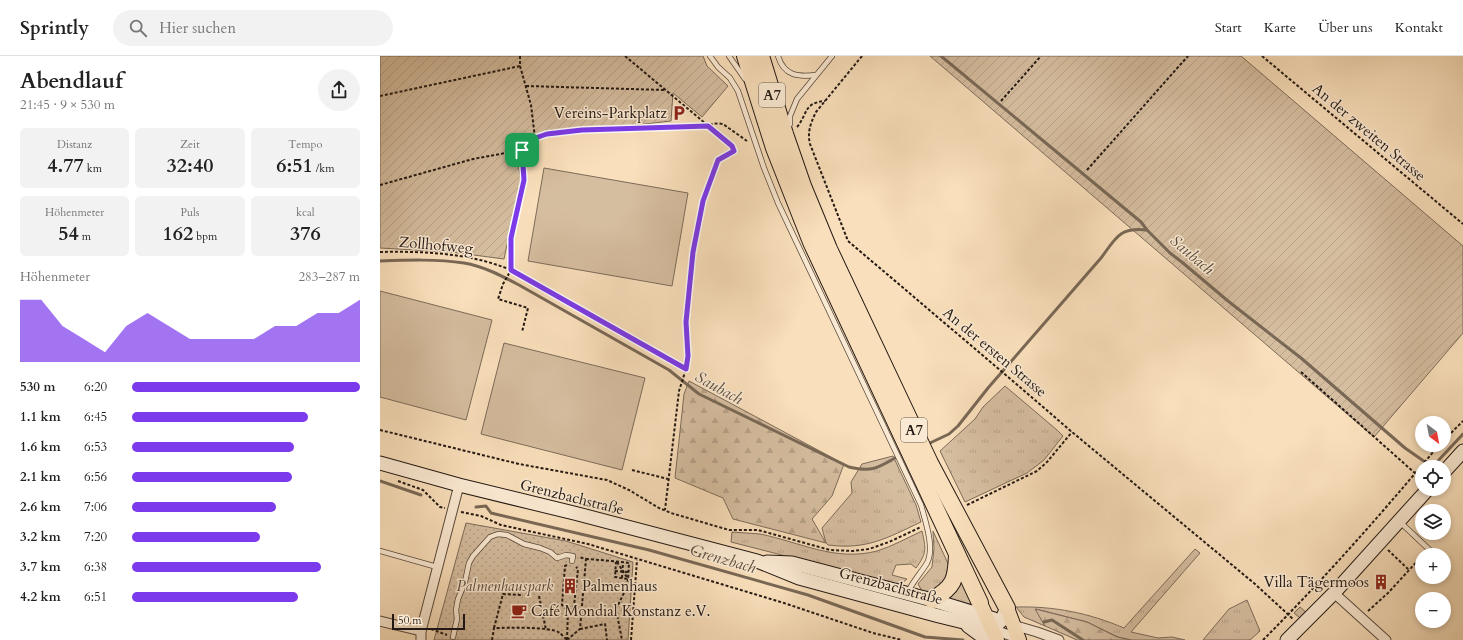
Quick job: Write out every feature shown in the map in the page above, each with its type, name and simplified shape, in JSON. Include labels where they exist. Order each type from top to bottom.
[{"type":"highway","name":"A7","points":[[745,56],[757,97],[784,174],[811,242],[983,609]]},
{"type":"highway","name":"A7","points":[[761,56],[790,131],[803,186],[823,234],[930,464],[1000,627]]},
{"type":"highway","points":[[932,600],[945,592],[951,585],[955,576],[957,554]]},
{"type":"main road","points":[[983,609],[1000,627],[1019,640]]},
{"type":"street","points":[[1451,464],[1463,451]]},
{"type":"street","name":"Grenzbachstraße","points":[[380,463],[459,485],[757,561],[799,578],[901,606],[958,621],[1000,627],[1019,640]]},
{"type":"street","points":[[380,621],[421,632],[459,485]]},
{"type":"street","points":[[1287,640],[1334,592],[1422,496]]},
{"type":"street","name":"Grenzbachstraße","points":[[757,561],[792,563],[932,600],[983,609]]},
{"type":"street","points":[[1334,592],[1386,640]]},
{"type":"street","points":[[1000,627],[1038,632],[1059,640]]},
{"type":"street","points":[[1019,640],[1038,632]]},
{"type":"lane","points":[[710,56],[715,64],[730,78],[738,91],[764,168],[778,203],[921,505],[928,535],[930,556],[927,563],[912,584],[901,606]]},
{"type":"lane","points":[[729,56],[757,97]]},
{"type":"lane","points":[[778,56],[784,68],[792,74],[801,77],[816,75]]},
{"type":"lane","points":[[790,131],[790,116],[795,103],[832,56]]},
{"type":"lane","points":[[1399,521],[1428,548]]},
{"type":"lane","points":[[453,637],[457,619],[456,610],[458,598],[465,582],[469,563],[490,536],[498,534],[507,535],[524,544],[550,552],[557,558],[566,555],[572,558]]},
{"type":"lane","points":[[380,552],[437,567]]},
{"type":"path","points":[[520,56],[520,66],[531,105],[535,138]]},
{"type":"path","points":[[625,56],[732,146],[734,151],[718,160],[703,201],[693,252],[687,299],[686,322],[688,356],[686,374],[679,391],[665,510]]},
{"type":"path","name":"An der ersten Strasse","points":[[862,56],[825,101],[812,120],[809,131],[809,140],[848,241],[1072,432],[1255,584],[1288,615]]},
{"type":"path","points":[[1001,102],[1041,56]]},
{"type":"path","points":[[1087,170],[1188,56]]},
{"type":"path","name":"An der zweiten Strasse","points":[[1262,56],[1463,224]]},
{"type":"path","points":[[380,96],[520,66]]},
{"type":"path","points":[[526,86],[666,90]]},
{"type":"path","points":[[790,131],[801,121],[809,106],[825,101]]},
{"type":"path","points":[[380,185],[473,159],[522,150],[535,138],[547,134],[582,130],[708,126],[712,124],[723,124],[742,139],[751,142]]},
{"type":"path","points":[[522,150],[524,180],[511,238],[511,270],[503,284],[498,299],[528,308],[522,332]]},
{"type":"path","name":"Zollhofweg","points":[[380,252],[452,254],[494,263],[511,270],[686,369]]},
{"type":"path","points":[[1301,372],[1415,473]]},
{"type":"path","points":[[1451,433],[1463,421]]},
{"type":"path","points":[[380,430],[519,464],[606,480],[629,490],[665,510],[729,530],[758,530],[818,547],[841,551],[869,549],[889,542],[922,527]]},
{"type":"path","points":[[967,505],[1037,471],[1072,432]]},
{"type":"path","points":[[1427,460],[1433,452]]},
{"type":"path","points":[[632,470],[668,479]]},
{"type":"path","points":[[1263,640],[1319,584],[1415,475]]},
{"type":"path","points":[[395,480],[423,490],[440,507],[481,516],[501,525],[588,544],[873,633],[902,640]]},
{"type":"path","points":[[1388,550],[1409,570]]},
{"type":"path","points":[[572,558],[629,563],[627,587],[616,609],[622,640]]},
{"type":"path","points":[[580,629],[586,559]]},
{"type":"path","points":[[631,640],[636,560]]},
{"type":"path","points":[[616,562],[615,577],[628,579]]},
{"type":"path","points":[[616,562],[628,579]]},
{"type":"path","points":[[622,578],[623,562]]},
{"type":"path","points":[[568,612],[574,606],[578,569],[572,563],[565,566],[562,605],[568,612],[567,640],[580,629],[605,624],[607,640]]},
{"type":"path","points":[[1361,618],[1388,593],[1415,564]]},
{"type":"path","points":[[615,571],[628,572]]},
{"type":"path","points":[[492,640],[503,594],[523,595]]},
{"type":"path","points":[[539,596],[546,630]]},
{"type":"path","points":[[494,628],[559,632],[567,640]]},
{"type":"path","points":[[421,632],[453,637]]},
{"type":"green space","points":[[380,56],[703,56],[707,66],[728,86],[702,117],[673,93],[671,121],[628,126],[551,130],[531,137],[518,164],[521,179],[504,259],[451,252],[380,248]]},
{"type":"green space","points":[[930,56],[1241,56],[1463,246],[1463,333],[1374,437]]},
{"type":"green space","points":[[544,168],[688,193],[672,286],[528,261]]},
{"type":"green space","points":[[380,291],[492,320],[466,420],[380,397]]},
{"type":"green space","points":[[504,343],[645,378],[622,470],[481,434]]},
{"type":"green space","points":[[689,381],[844,464],[832,496],[812,519],[826,543],[733,519],[723,498],[675,478],[684,394]]},
{"type":"green space","points":[[1005,386],[1063,436],[1044,460],[1027,473],[965,502],[940,451],[975,419],[983,407]]},
{"type":"green space","points":[[893,456],[916,505],[921,522],[887,538],[866,544],[854,546],[828,545],[826,543],[822,528],[852,493],[851,482],[862,464]]},
{"type":"green space","name":"Palmenhauspark","points":[[466,523],[566,541],[633,562],[628,640],[434,640]]},
{"type":"green space","points":[[922,531],[925,551],[922,558],[916,568],[911,564],[896,565],[892,575],[907,579],[902,583],[895,584],[731,542],[732,532],[760,534],[832,553],[862,554],[883,549]]},
{"type":"green space","points":[[933,531],[951,570],[945,585],[935,592],[922,591],[918,584],[932,567],[934,549]]},
{"type":"green space","points":[[1195,549],[1200,553],[1131,632],[1158,638],[1172,637],[1185,640],[1131,640],[1118,637],[1087,622],[1036,609],[1045,626],[1024,617],[1016,607],[1058,609],[1084,614],[1124,628]]},
{"type":"green space","points":[[959,576],[974,605],[946,598]]},
{"type":"green space","points":[[1247,600],[1260,631],[1250,640],[1203,640],[1229,609]]},
{"type":"green space","points":[[1300,607],[1308,614],[1300,618],[1294,613]]},
{"type":"green space","points":[[1035,609],[1087,622],[1117,637],[1131,640],[1077,640],[1045,626]]},
{"type":"waterway","name":"Saubach","points":[[941,56],[1141,222],[1170,253],[1301,358],[1405,448],[1428,464],[1436,463],[1463,434]]},
{"type":"waterway","name":"Saubach","points":[[930,443],[949,434],[958,426],[988,388],[1101,258],[1119,235],[1130,230],[1147,230]]},
{"type":"waterway","name":"Saubach","points":[[380,261],[443,261],[471,264],[485,269],[519,285],[669,370],[699,394],[849,467],[868,469],[883,465],[895,458]]},
{"type":"waterway","name":"Grenzbach","points":[[380,481],[421,495]]},
{"type":"waterway","name":"Grenzbach","points":[[476,507],[486,506],[491,513],[649,550],[808,595],[925,637],[963,640]]},
{"type":"waterway","name":"Grenzbach","points":[[1044,622],[1052,620],[1083,640]]},
{"type":"place","name":"Vereins-Parkplatz","points":[[679,113]]},
{"type":"place","name":"Villa Tägermoos","points":[[1381,582]]},
{"type":"place","name":"Palmenhaus","points":[[570,586]]},
{"type":"place","name":"Café Mondial Konstanz e.V.","points":[[519,611]]},
{"type":"route","points":[[708,126],[732,146],[734,151],[718,160],[703,201],[693,252],[687,299],[686,322],[688,356],[686,369],[511,270],[511,238],[524,180],[522,150],[535,138],[547,134],[582,130],[708,126]]}]
